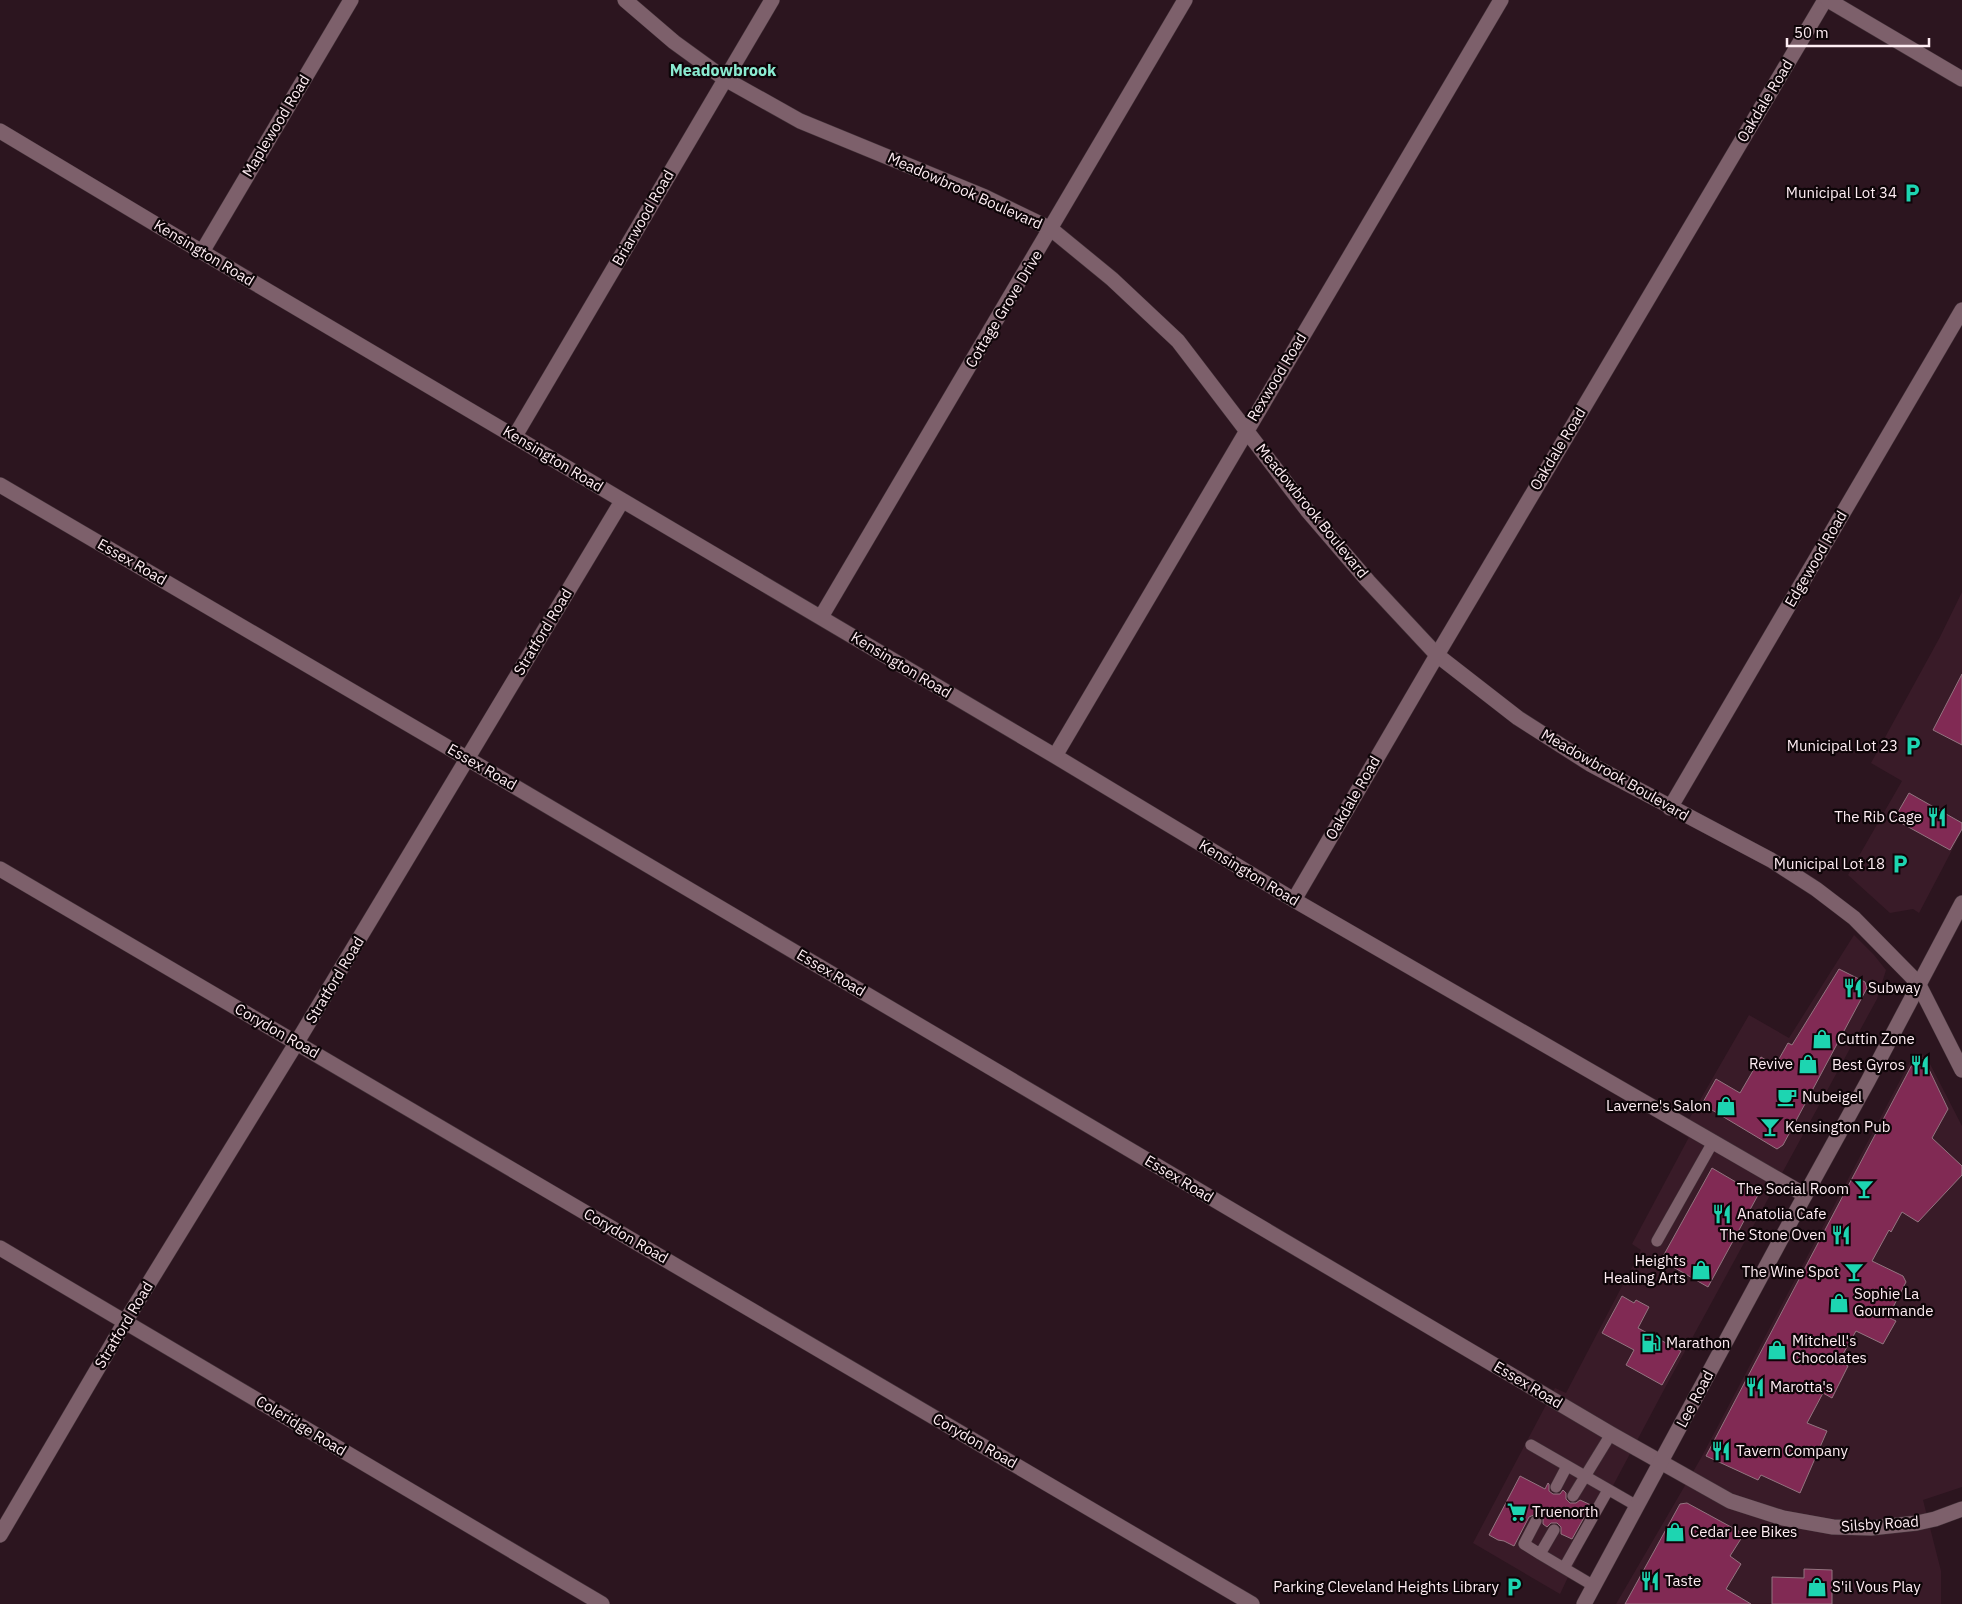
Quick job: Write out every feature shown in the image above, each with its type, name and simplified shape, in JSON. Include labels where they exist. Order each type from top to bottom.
[{"type":"street","name":"Maplewood Road","points":[[202,252],[351,0]]},
{"type":"street","name":"Meadowbrook Boulevard","points":[[625,0],[674,42],[725,79],[800,121],[985,196],[1051,229],[1112,280],[1178,341],[1307,510],[1368,581],[1437,654],[1518,718],[1590,764],[1771,860],[1816,889],[1854,918],[1918,983],[1962,1070]]},
{"type":"street","name":"Briarwood Road","points":[[515,436],[772,0]]},
{"type":"street","name":"Cottage Grove Drive","points":[[821,617],[1185,0]]},
{"type":"street","name":"Rexwood Road","points":[[1055,756],[1501,0]]},
{"type":"street","points":[[1826,0],[1962,79]]},
{"type":"street","name":"Oakdale Road","points":[[1294,900],[1437,654],[1826,0]]},
{"type":"street","name":"Kensington Road","points":[[0,131],[1055,756],[1294,900],[1805,1195]]},
{"type":"street","name":"Edgewood Road","points":[[1670,808],[1962,310]]},
{"type":"street","name":"Essex Road","points":[[0,485],[468,758],[1660,1463]]},
{"type":"street","name":"Stratford Road","points":[[0,1535],[125,1322],[297,1042],[622,501]]},
{"type":"street","name":"Corydon Road","points":[[0,869],[1252,1604]]},
{"type":"street","name":"Lee Road","points":[[1584,1604],[1962,903]]},
{"type":"street","name":"Coleridge Road","points":[[0,1248],[602,1604]]},
{"type":"street","name":"Silsby Road","points":[[1660,1463],[1730,1501],[1783,1518],[1833,1527],[1871,1528],[1917,1523],[1962,1509]]},
{"type":"lane","points":[[1657,1241],[1713,1142]]},
{"type":"lane","points":[[1573,1496],[1610,1434]]},
{"type":"lane","points":[[1531,1445],[1637,1506]]},
{"type":"lane","points":[[1556,1487],[1567,1466]]},
{"type":"lane","points":[[1564,1568],[1608,1490]]},
{"type":"lane","points":[[1536,1521],[1524,1544],[1594,1586]]},
{"type":"lane","points":[[1540,1554],[1554,1530]]},
{"type":"shaded area","points":[[1962,592],[1962,831],[1919,913],[1913,909],[1890,913],[1848,875],[1902,781],[1871,763],[1940,637]]},
{"type":"shaded area","points":[[1854,935],[1886,970],[1877,999],[1666,1386],[1599,1512],[1560,1594],[1473,1543],[1555,1388],[1566,1393],[1641,1250],[1632,1244],[1689,1138],[1681,1133],[1749,1015],[1789,1038]]},
{"type":"shaded area","points":[[1914,1054],[1923,1055],[1929,1062],[1962,1126],[1962,1487],[1923,1500],[1941,1571],[1941,1604],[1616,1604],[1701,1458]]},
{"type":"building","points":[[1962,674],[1962,745],[1933,730]]},
{"type":"building","points":[[1909,793],[1962,823],[1962,829],[1950,850],[1894,819]]},
{"type":"building","points":[[1839,969],[1865,982],[1867,988],[1783,1145],[1777,1149],[1702,1104],[1716,1079],[1740,1093],[1761,1057],[1775,1066],[1788,1043],[1792,1045]]},
{"type":"building","points":[[1915,1059],[1924,1059],[1948,1109],[1932,1138],[1962,1166],[1962,1175],[1918,1222],[1902,1212],[1891,1232],[1889,1230],[1872,1261],[1903,1276],[1906,1282],[1888,1317],[1896,1321],[1883,1344],[1856,1331],[1839,1361],[1848,1366],[1832,1398],[1823,1393],[1807,1423],[1827,1431],[1800,1493],[1761,1475],[1758,1480],[1706,1456]]},
{"type":"building","points":[[1712,1168],[1758,1195],[1708,1287],[1661,1260]]},
{"type":"building","points":[[1622,1296],[1634,1303],[1636,1300],[1649,1307],[1638,1328],[1681,1351],[1662,1385],[1626,1365],[1634,1350],[1602,1333]]},
{"type":"building","points":[[1520,1476],[1545,1489],[1548,1483],[1549,1491],[1553,1494],[1560,1494],[1563,1490],[1566,1493],[1566,1499],[1570,1503],[1576,1503],[1580,1500],[1591,1505],[1572,1539],[1561,1534],[1561,1527],[1557,1523],[1551,1523],[1547,1527],[1543,1524],[1543,1517],[1536,1514],[1529,1517],[1514,1546],[1489,1535]]},
{"type":"building","points":[[1687,1503],[1744,1534],[1730,1556],[1741,1564],[1726,1589],[1751,1604],[1625,1604],[1680,1504]]},
{"type":"building","points":[[1804,1569],[1832,1570],[1832,1604],[1772,1604],[1772,1577],[1804,1578]]},
{"type":"place","name":"Municipal Lot 34","points":[[1912,193]]},
{"type":"place","name":"Municipal Lot 23","points":[[1913,746]]},
{"type":"place","name":"The Rib Cage","points":[[1937,817]]},
{"type":"place","name":"Municipal Lot 18","points":[[1900,864]]},
{"type":"place","name":"Subway","points":[[1853,988]]},
{"type":"place","name":"Cuttin Zone","points":[[1822,1039]]},
{"type":"place","name":"Revive","points":[[1808,1064]]},
{"type":"place","name":"Best Gyros","points":[[1920,1065]]},
{"type":"place","name":"Nubeigel","points":[[1787,1097]]},
{"type":"place","name":"Laverne's Salon","points":[[1726,1106]]},
{"type":"place","name":"Kensington Pub","points":[[1770,1127]]},
{"type":"place","name":"The Social Room","points":[[1864,1189]]},
{"type":"place","name":"Anatolia Cafe","points":[[1722,1214]]},
{"type":"place","name":"The Stone Oven","points":[[1841,1235]]},
{"type":"place","name":"Heights Healing Arts","points":[[1701,1270]]},
{"type":"place","name":"The Wine Spot","points":[[1854,1272]]},
{"type":"place","name":"Sophie La Gourmande","points":[[1839,1303]]},
{"type":"place","name":"Marathon","points":[[1651,1343]]},
{"type":"place","name":"Mitchell's Chocolates","points":[[1777,1350]]},
{"type":"place","name":"Marotta's","points":[[1755,1387]]},
{"type":"place","name":"Tavern Company","points":[[1721,1451]]},
{"type":"place","name":"Truenorth","points":[[1517,1512]]},
{"type":"place","name":"Cedar Lee Bikes","points":[[1675,1532]]},
{"type":"place","name":"Taste","points":[[1650,1581]]},
{"type":"place","name":"Parking Cleveland Heights Library","points":[[1514,1587]]},
{"type":"place","name":"S'il Vous Play","points":[[1817,1587]]},
{"type":"district","name":"Meadowbrook","points":[[723,70]]}]
